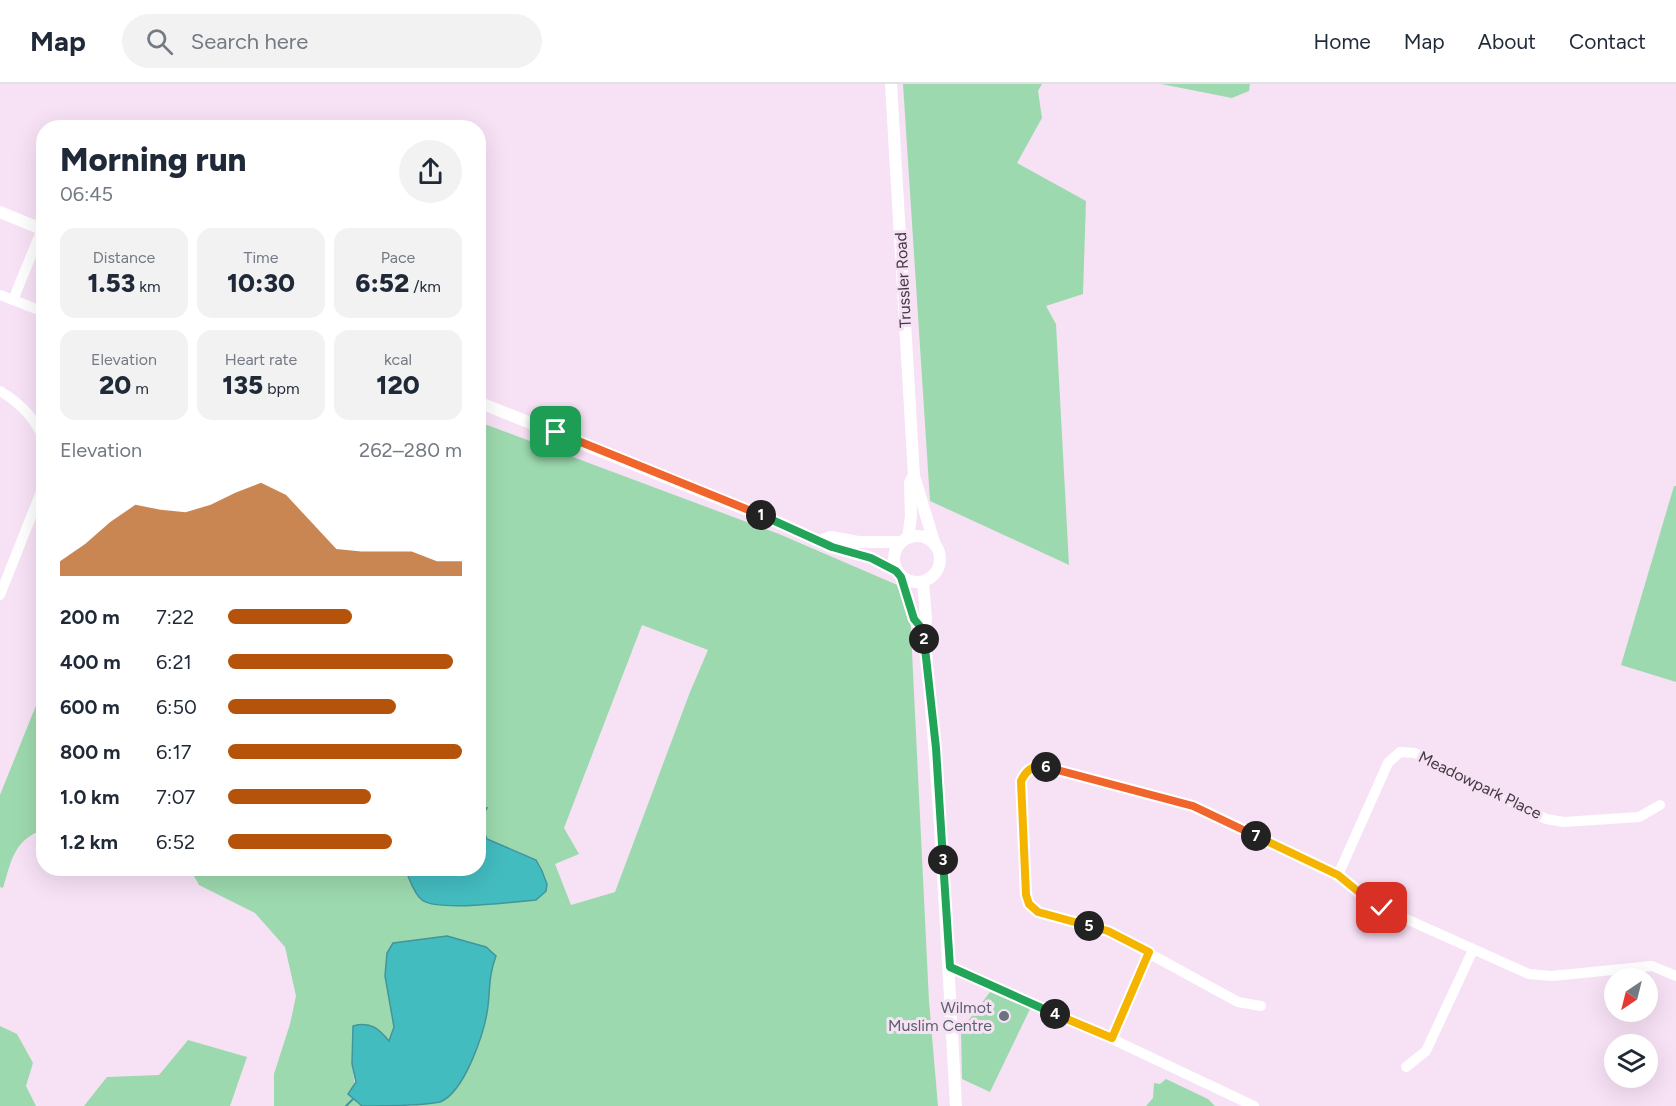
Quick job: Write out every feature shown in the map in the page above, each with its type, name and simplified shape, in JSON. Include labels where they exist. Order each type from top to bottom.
[{"type":"main road","name":"Trussler Road","points":[[891,84],[914,476],[935,545]]},
{"type":"main road","points":[[0,212],[36,226]]},
{"type":"main road","points":[[486,405],[820,540],[832,547],[871,558],[908,581],[923,582],[930,579],[939,567],[940,559],[935,545],[922,537],[858,542],[831,537],[820,540]]},
{"type":"main road","name":"Trussler Road","points":[[904,540],[911,516],[910,483],[914,476]]},
{"type":"main road","points":[[904,540],[893,556],[914,619],[924,631]]},
{"type":"main road","points":[[923,582],[926,619],[924,631],[936,748],[950,967],[956,1106]]},
{"type":"street","points":[[13,300],[36,246]]},
{"type":"street","points":[[0,295],[36,309]]},
{"type":"street","points":[[0,391],[13,399],[29,414],[36,425]]},
{"type":"street","points":[[0,595],[36,504]]},
{"type":"street","name":"Meadowpark Place","points":[[1338,875],[1388,763],[1400,752],[1415,753],[1518,806],[1564,822],[1639,817],[1660,805]]},
{"type":"street","points":[[1261,1006],[1238,1002],[1108,931],[1038,912],[1029,904],[1026,895],[1021,781],[1031,768],[1042,766],[1193,806],[1338,875],[1371,902],[1517,969],[1540,976],[1652,966],[1676,975]]},
{"type":"street","points":[[1406,1067],[1426,1051],[1473,950]]},
{"type":"street","points":[[1112,1038],[1149,952]]},
{"type":"street","points":[[950,967],[1112,1038],[1254,1106]]},
{"type":"green space","points":[[903,84],[1042,84],[1038,91],[1042,118],[1017,163],[1086,201],[1083,294],[1046,306],[1056,324],[1069,565],[930,501]]},
{"type":"green space","points":[[1161,84],[1250,84],[1249,91],[1232,98]]},
{"type":"green space","points":[[486,425],[779,534],[909,590],[929,1001],[938,1106],[409,1106],[440,1102],[488,1007],[490,973],[495,956],[393,943],[387,953],[385,976],[394,1027],[389,1042],[352,1064],[357,1103],[362,1106],[274,1106],[274,1074],[290,1024],[296,996],[285,947],[255,913],[199,885],[194,876],[461,876],[547,884],[536,860],[487,839]],"holes":[[[642,625],[708,650],[615,892],[571,905],[555,864],[579,854],[564,828]]]},
{"type":"green space","points":[[1674,486],[1676,486],[1676,682],[1621,665]]},
{"type":"green space","points":[[36,705],[36,833],[26,839],[15,853],[3,888],[0,887],[0,795]]},
{"type":"green space","points":[[990,992],[1030,1009],[990,1092],[962,1079],[961,1030]]},
{"type":"green space","points":[[0,1026],[17,1034],[33,1063],[26,1086],[36,1106],[0,1106]]},
{"type":"green space","points":[[188,1040],[247,1057],[230,1106],[84,1106],[107,1077],[159,1075]]},
{"type":"green space","points":[[1166,1079],[1208,1099],[1215,1106],[1146,1106],[1153,1098],[1154,1083],[1160,1084]]},
{"type":"water","points":[[486,837],[536,860],[547,884],[546,891],[536,900],[459,906],[431,904],[422,900],[408,876],[486,876]]},
{"type":"water","points":[[447,936],[486,947],[496,956],[483,1030],[465,1074],[458,1086],[440,1102],[362,1106],[348,1094],[356,1082],[352,1064],[353,1026],[370,1025],[389,1041],[394,1027],[385,976],[387,953],[393,943]]},
{"type":"waterway","points":[[346,1106],[353,1099]]},
{"type":"place","name":"Wilmot Muslim Centre","points":[[1004,1016]]},
{"type":"route","points":[[556,432],[777,522],[832,547],[871,558],[896,571],[901,577],[914,619],[924,631],[936,748],[950,967],[1112,1038],[1149,952],[1108,931],[1038,912],[1029,904],[1026,895],[1021,781],[1026,772],[1038,766],[1193,806],[1338,875],[1360,894],[1382,908]]}]
